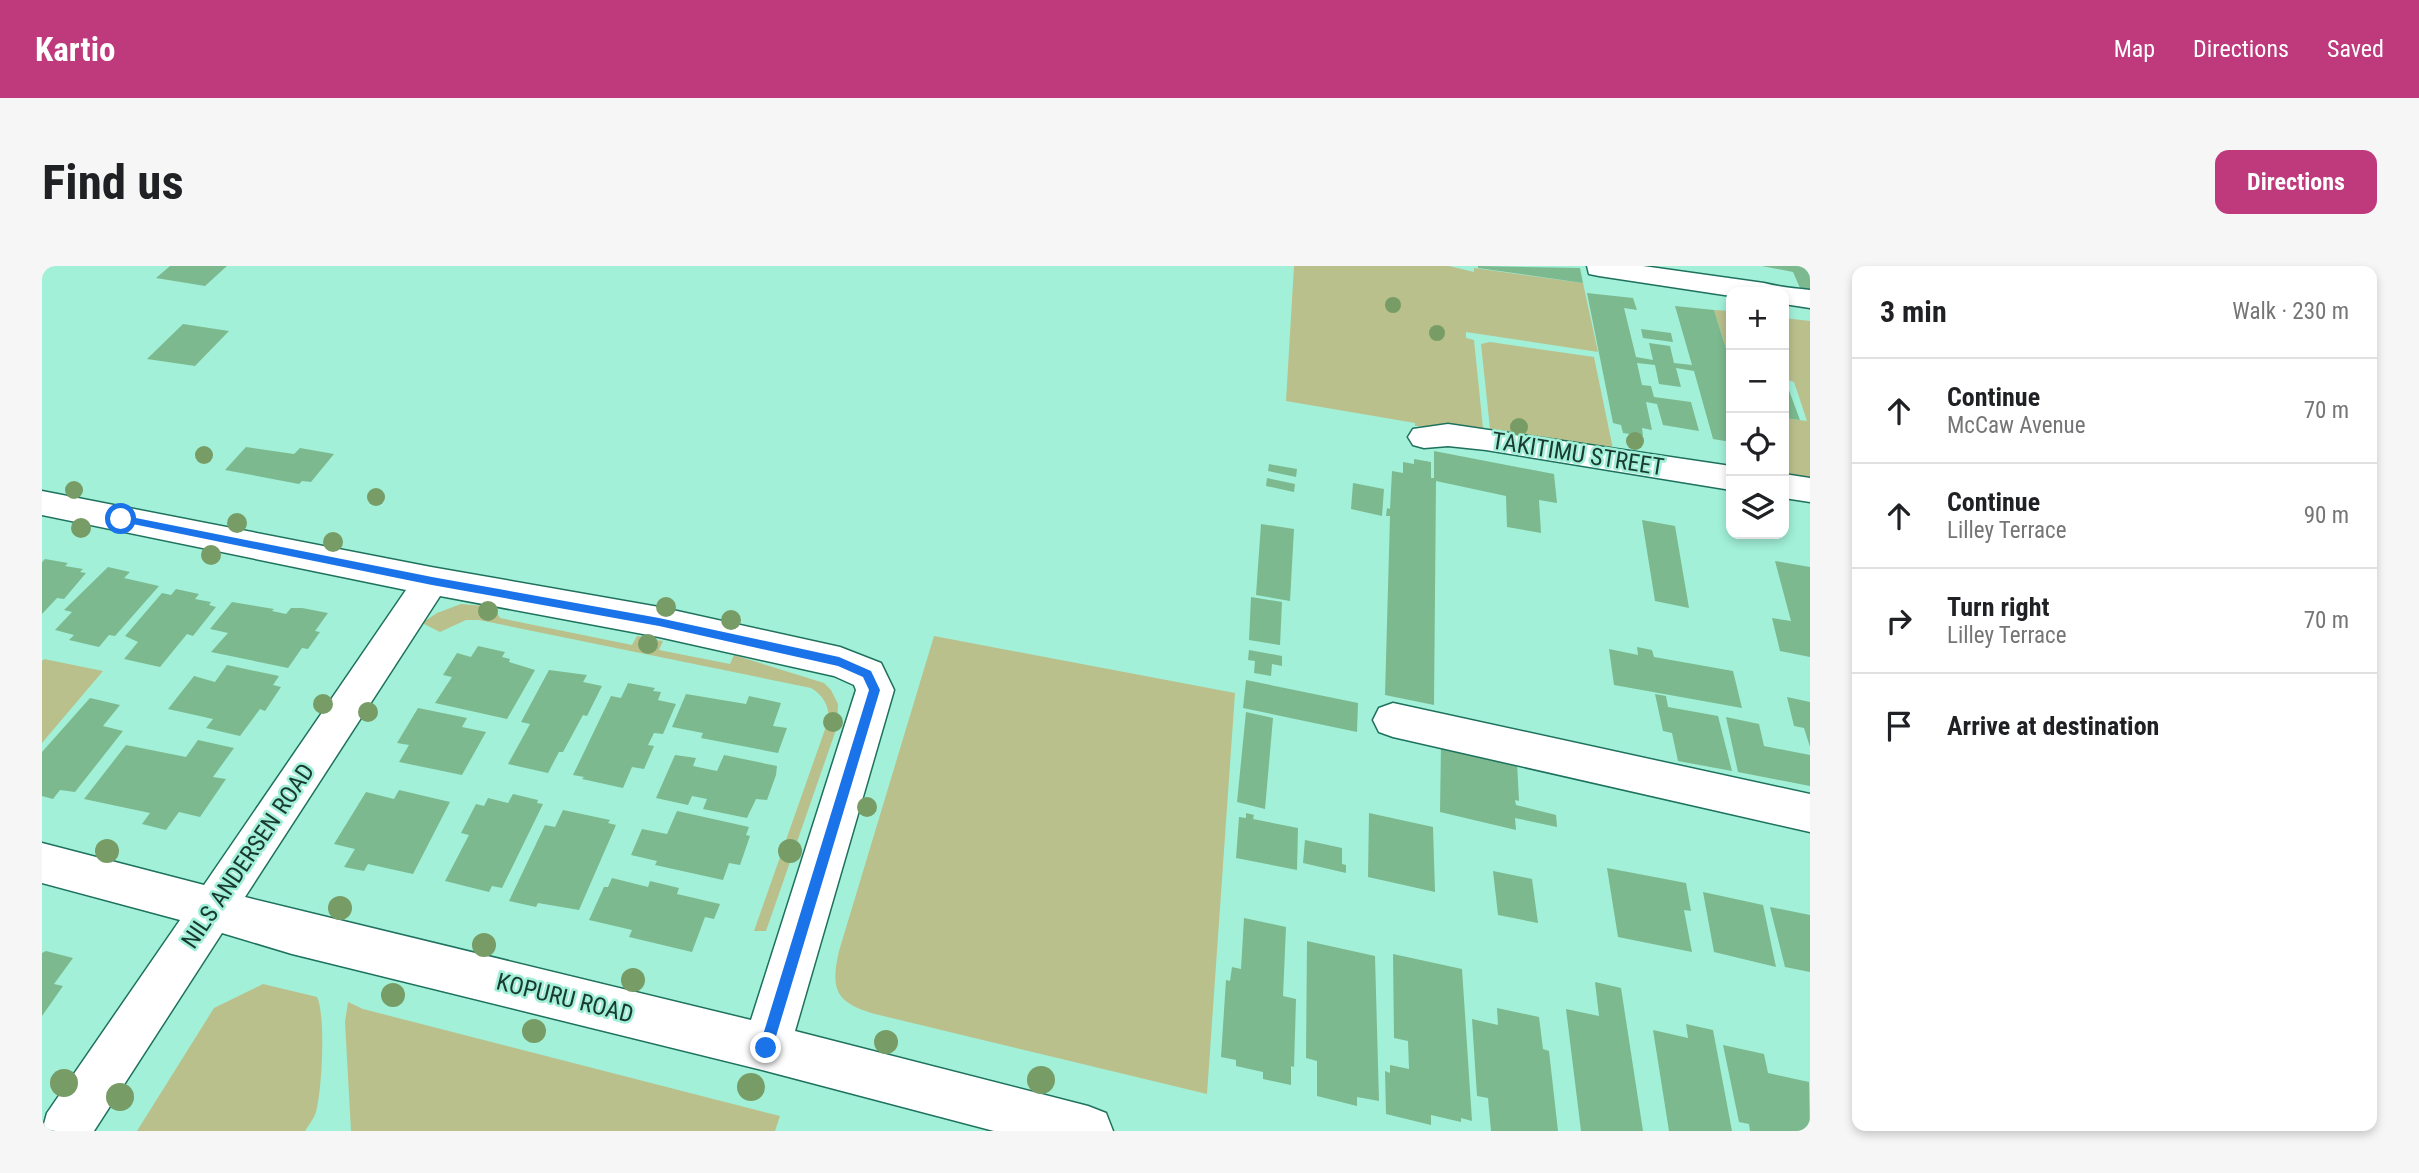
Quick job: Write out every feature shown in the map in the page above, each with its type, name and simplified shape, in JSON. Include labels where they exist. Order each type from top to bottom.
[{"type":"street","points":[[1599,268],[1730,287]]},
{"type":"street","points":[[1789,296],[1810,299]]},
{"type":"street","name":"TAKITIMU STREET","points":[[1424,437],[1448,435],[1486,439],[1726,477]]},
{"type":"street","points":[[1789,487],[1810,490]]},
{"type":"street","points":[[42,503],[432,581],[659,622],[839,662],[867,674],[875,690],[766,1048]]},
{"type":"street","name":"NILS ANDERSEN ROAD","points":[[65,1131],[432,581]]},
{"type":"street","points":[[1392,720],[1810,813]]},
{"type":"street","name":"KOPURU ROAD","points":[[42,863],[128,884],[292,932],[766,1048],[1012,1122],[1072,1129]]},
{"type":"green space","points":[[1294,266],[1449,266],[1474,272],[1474,268],[1583,283],[1598,352],[1466,332],[1466,338],[1474,340],[1483,428],[1415,426],[1415,423],[1286,401]]},
{"type":"green space","points":[[1714,310],[1726,311],[1726,349]]},
{"type":"green space","points":[[1789,319],[1810,321],[1810,481],[1789,477],[1789,419],[1807,421],[1794,382],[1789,380]]},
{"type":"green space","points":[[1490,342],[1594,357],[1613,449],[1490,429],[1481,344]]},
{"type":"green space","points":[[461,604],[485,606],[481,615],[489,617],[495,609],[500,618],[632,645],[637,636],[645,637],[641,646],[651,648],[655,640],[663,641],[659,650],[730,664],[734,655],[824,683],[831,690],[838,704],[837,727],[766,931],[754,931],[829,718],[822,697],[811,688],[479,620],[466,620],[440,632],[422,623],[437,613]]},
{"type":"green space","points":[[934,636],[1235,693],[1207,1094],[875,1014],[852,1005],[839,993],[835,976],[839,951]]},
{"type":"green space","points":[[44,659],[103,671],[42,743],[42,661]]},
{"type":"green space","points":[[263,984],[317,997],[320,1006],[320,1088],[316,1112],[305,1131],[137,1131],[214,1008]]},
{"type":"green space","points":[[348,1002],[363,1009],[780,1116],[775,1131],[351,1131],[345,1022]]},
{"type":"building","points":[[170,266],[227,266],[205,286],[156,278]]},
{"type":"building","points":[[1762,266],[1810,266],[1810,289],[1800,288],[1793,272]]},
{"type":"building","points":[[1478,268],[1580,268],[1583,283]]},
{"type":"building","points":[[1587,293],[1633,298],[1637,310],[1624,308],[1636,357],[1653,360],[1649,343],[1670,346],[1674,363],[1692,365],[1675,306],[1714,310],[1726,349],[1726,441],[1713,439],[1694,371],[1676,368],[1681,387],[1659,384],[1655,365],[1637,363],[1642,385],[1651,386],[1654,397],[1691,402],[1699,431],[1663,425],[1657,404],[1646,402],[1652,430],[1642,428],[1643,436],[1623,433],[1621,425],[1613,423]]},
{"type":"building","points":[[183,324],[229,331],[195,366],[147,359]]},
{"type":"building","points":[[1641,329],[1671,333],[1673,342],[1643,338]]},
{"type":"building","points":[[1789,390],[1800,420],[1789,419]]},
{"type":"building","points":[[246,447],[294,454],[300,448],[334,454],[311,482],[302,481],[299,484],[225,470]]},
{"type":"building","points":[[1434,451],[1554,474],[1557,503],[1539,500],[1541,533],[1507,527],[1506,496],[1436,481],[1434,705],[1385,695],[1390,516],[1386,516],[1387,508],[1390,509],[1392,471],[1403,473],[1403,462],[1414,464],[1414,459],[1431,462],[1431,478],[1434,478]]},
{"type":"building","points":[[1269,464],[1297,469],[1296,477],[1268,471]]},
{"type":"building","points":[[1267,478],[1295,484],[1294,492],[1266,486]]},
{"type":"building","points":[[1353,483],[1384,489],[1382,516],[1351,509]]},
{"type":"building","points":[[1642,520],[1675,526],[1689,608],[1655,601]]},
{"type":"building","points":[[1261,524],[1294,529],[1290,601],[1256,595]]},
{"type":"building","points":[[45,559],[68,563],[65,566],[83,569],[80,572],[86,573],[64,599],[57,598],[42,614],[42,562]]},
{"type":"building","points":[[1775,561],[1810,567],[1810,657],[1780,651],[1772,618],[1791,621]]},
{"type":"building","points":[[108,567],[130,572],[124,578],[159,586],[115,636],[109,635],[99,647],[69,640],[74,635],[55,630],[72,612],[64,610]]},
{"type":"building","points":[[176,589],[199,594],[195,599],[211,602],[209,605],[216,607],[193,636],[187,634],[160,667],[124,659],[138,642],[125,636],[162,593],[171,595]]},
{"type":"building","points":[[1251,597],[1282,602],[1280,645],[1249,640]]},
{"type":"building","points":[[232,602],[274,609],[272,611],[286,614],[291,608],[328,613],[315,631],[320,632],[308,649],[302,648],[288,668],[211,652],[228,633],[210,629]]},
{"type":"building","points":[[478,646],[505,652],[502,657],[510,659],[509,662],[535,670],[507,719],[435,703],[452,677],[443,675],[457,653],[471,657]]},
{"type":"building","points":[[1637,647],[1652,650],[1654,657],[1733,671],[1742,708],[1614,685],[1609,649],[1638,655]]},
{"type":"building","points":[[1249,650],[1282,656],[1282,666],[1272,664],[1271,676],[1254,673],[1255,661],[1248,660]]},
{"type":"building","points":[[227,665],[279,676],[273,685],[281,687],[265,711],[260,709],[240,736],[206,728],[213,719],[168,709],[194,676],[215,682]]},
{"type":"building","points":[[549,670],[587,675],[583,682],[602,686],[587,716],[583,715],[548,773],[508,764],[530,724],[521,722]]},
{"type":"building","points":[[1246,680],[1358,703],[1357,732],[1243,708]]},
{"type":"building","points":[[628,683],[655,688],[653,691],[661,692],[658,700],[676,704],[663,734],[654,733],[648,745],[654,746],[644,769],[632,767],[623,788],[573,775],[611,696],[621,698]]},
{"type":"building","points":[[686,694],[746,704],[749,696],[781,703],[773,726],[787,728],[778,753],[701,738],[703,733],[672,727]]},
{"type":"building","points":[[1655,694],[1666,696],[1668,707],[1718,716],[1732,771],[1678,761],[1672,733],[1663,731]]},
{"type":"building","points":[[1787,697],[1810,702],[1810,747],[1804,728],[1794,726]]},
{"type":"building","points":[[90,698],[120,705],[103,726],[123,731],[75,792],[60,790],[53,799],[42,796],[42,752]]},
{"type":"building","points":[[418,708],[467,718],[462,727],[486,732],[462,775],[399,762],[409,745],[397,743]]},
{"type":"building","points":[[1246,712],[1273,718],[1265,809],[1237,802]]},
{"type":"building","points":[[1726,717],[1759,724],[1764,746],[1810,755],[1810,786],[1738,772]]},
{"type":"building","points":[[198,740],[234,748],[213,777],[226,779],[200,817],[179,812],[166,830],[142,824],[150,813],[84,799],[126,745],[186,757]]},
{"type":"building","points":[[1441,745],[1517,762],[1519,801],[1515,800],[1516,805],[1556,815],[1557,827],[1515,818],[1516,830],[1440,812]]},
{"type":"building","points":[[675,755],[696,758],[693,766],[717,771],[724,755],[777,766],[776,775],[767,800],[756,799],[747,818],[703,809],[707,799],[692,796],[688,805],[656,798]]},
{"type":"building","points":[[399,790],[450,802],[413,874],[368,864],[364,871],[344,867],[355,849],[334,844],[366,792],[394,799]]},
{"type":"building","points":[[513,794],[538,800],[537,803],[543,804],[502,888],[492,886],[489,892],[445,881],[469,835],[461,833],[476,804],[484,806],[488,798],[508,803]]},
{"type":"building","points":[[563,810],[610,820],[608,823],[616,825],[579,910],[538,903],[536,907],[509,901],[545,825],[555,827]]},
{"type":"building","points":[[677,811],[749,827],[746,835],[750,836],[740,865],[729,863],[723,880],[655,865],[657,861],[631,855],[642,829],[667,834]]},
{"type":"building","points":[[1246,813],[1254,815],[1253,819],[1298,828],[1297,870],[1236,858],[1239,817],[1246,818]]},
{"type":"building","points":[[1369,813],[1433,827],[1435,892],[1368,877]]},
{"type":"building","points":[[1305,840],[1342,848],[1342,864],[1346,865],[1346,873],[1303,863]]},
{"type":"building","points":[[1607,868],[1686,883],[1691,911],[1684,910],[1692,952],[1618,937]]},
{"type":"building","points":[[1493,871],[1532,879],[1538,923],[1498,915]]},
{"type":"building","points":[[612,878],[648,887],[650,881],[679,888],[677,894],[720,904],[714,919],[705,917],[692,952],[629,937],[632,930],[589,920],[604,887],[608,887]]},
{"type":"building","points":[[1703,892],[1763,905],[1776,967],[1714,952]]},
{"type":"building","points":[[1770,907],[1810,915],[1810,972],[1785,967]]},
{"type":"building","points":[[1244,918],[1286,927],[1283,996],[1296,999],[1291,1085],[1263,1079],[1263,1072],[1236,1066],[1236,1060],[1221,1057],[1226,980],[1230,981],[1232,967],[1241,969]]},
{"type":"building","points":[[1307,941],[1375,956],[1379,1101],[1357,1097],[1357,1106],[1317,1096],[1317,1061],[1306,1058]]},
{"type":"building","points":[[46,951],[73,958],[54,984],[63,986],[42,1016],[42,953]]},
{"type":"building","points":[[1393,954],[1462,969],[1472,1121],[1461,1118],[1461,1122],[1431,1115],[1431,1125],[1386,1114],[1385,1071],[1390,1073],[1390,1065],[1409,1069],[1408,1041],[1394,1038]]},
{"type":"building","points":[[1595,982],[1621,988],[1643,1131],[1581,1131],[1566,1009],[1599,1016]]},
{"type":"building","points":[[1497,1008],[1539,1017],[1543,1049],[1549,1051],[1558,1131],[1491,1131],[1488,1098],[1477,1096],[1472,1019],[1498,1025]]},
{"type":"building","points":[[1686,1024],[1713,1030],[1732,1131],[1669,1131],[1653,1030],[1688,1038]]},
{"type":"building","points":[[1723,1045],[1764,1054],[1768,1073],[1809,1082],[1810,1131],[1750,1131],[1749,1124],[1739,1122]]},
{"type":"route","points":[[121,519],[432,581],[659,622],[839,662],[867,674],[875,690],[766,1048]]}]
